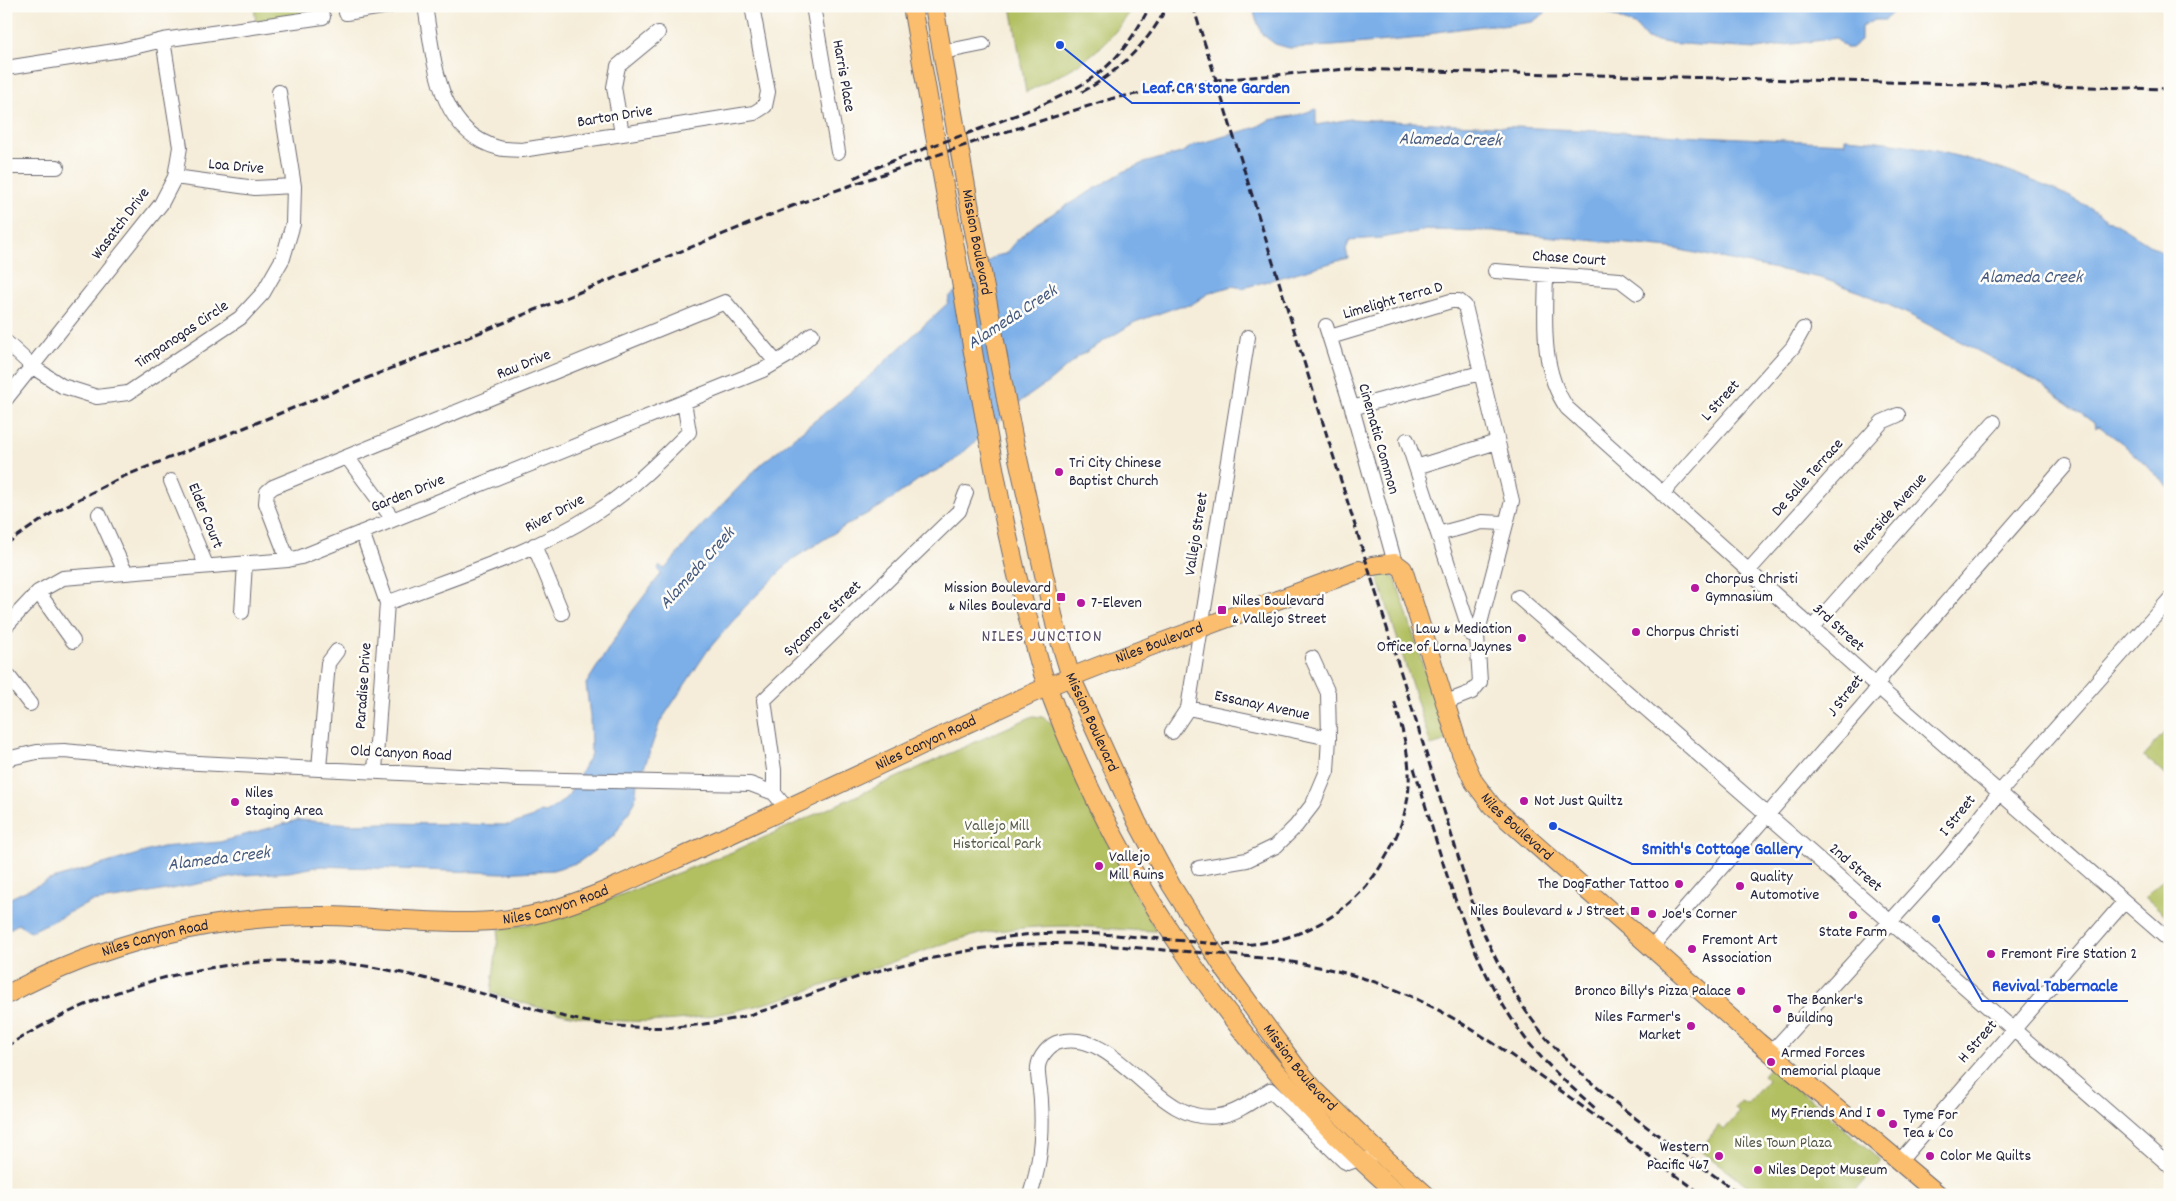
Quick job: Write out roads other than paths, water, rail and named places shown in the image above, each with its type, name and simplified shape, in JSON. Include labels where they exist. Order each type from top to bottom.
[{"type":"main road","name":"Mission Boulevard","points":[[912,6],[992,456],[1013,563],[1047,688],[1114,839],[1172,934],[1237,1025],[1264,1058],[1359,1159],[1399,1195]]},
{"type":"main road","name":"Mission Boulevard","points":[[934,6],[1013,436],[1056,628],[1071,677],[1137,822],[1171,885],[1225,970],[1296,1067],[1334,1109],[1421,1190]]},
{"type":"main road","name":"Niles Boulevard","points":[[1071,677],[1366,568],[1395,562],[1403,569],[1444,703],[1466,765],[1474,782],[1492,806],[1771,1052],[1939,1195]]},
{"type":"main road","name":"Niles Canyon Road","points":[[6,995],[31,981],[85,958],[140,940],[201,926],[260,918],[326,916],[473,923],[516,918],[553,910],[599,893],[787,809],[1071,677]]},
{"type":"street","points":[[346,13],[389,6]]},
{"type":"street","name":"Barton Drive","points":[[425,6],[438,84],[450,110],[471,135],[499,148],[522,150],[754,113],[765,106],[768,92],[752,6]]},
{"type":"street","name":"Harris Place","points":[[813,6],[838,152]]},
{"type":"street","points":[[6,68],[121,50],[163,40],[323,17]]},
{"type":"street","points":[[622,134],[614,87],[618,66],[658,33]]},
{"type":"street","name":"Wasatch Drive","points":[[6,399],[160,204],[176,177],[180,147],[163,40]]},
{"type":"street","points":[[943,52],[983,44]]},
{"type":"street","name":"Timpanogas Circle","points":[[6,342],[33,367],[62,386],[97,397],[128,393],[240,318],[263,293],[283,258],[293,224],[294,186],[278,92]]},
{"type":"street","points":[[6,167],[57,167]]},
{"type":"street","name":"Loa Drive","points":[[176,177],[255,188],[294,186]]},
{"type":"street","name":"Chase Court","points":[[1495,271],[1620,280],[1637,293]]},
{"type":"street","name":"3rd Street","points":[[1546,274],[1545,344],[1561,400],[1574,415],[1877,686],[2170,941]]},
{"type":"street","name":"Limelight Terra D","points":[[1328,332],[1451,301],[1459,301],[1465,306],[1480,373]]},
{"type":"street","name":"Rau Drive","points":[[288,560],[262,495],[273,487],[725,302],[776,362]]},
{"type":"street","name":"L Street","points":[[1662,494],[1793,347],[1803,329]]},
{"type":"street","name":"Cinematic Common","points":[[1328,332],[1352,408],[1395,562]]},
{"type":"street","name":"Garden Drive","points":[[6,626],[38,592],[64,578],[206,565],[288,560],[684,402],[776,362],[812,334]]},
{"type":"street","name":"Vallejo Street","points":[[1172,732],[1188,708],[1202,627],[1202,609],[1248,337]]},
{"type":"street","points":[[1352,408],[1480,373],[1512,501],[1504,524],[1477,635],[1480,682],[1472,692],[1444,703]]},
{"type":"street","name":"River Drive","points":[[387,603],[534,545],[594,514],[646,474],[690,432],[684,402]]},
{"type":"street","name":"De Salle Terrace","points":[[1748,571],[1882,422],[1898,415]]},
{"type":"street","name":"Riverside Avenue","points":[[1812,628],[1994,422]]},
{"type":"street","points":[[1407,440],[1471,634],[1477,635]]},
{"type":"street","points":[[1416,467],[1497,442]]},
{"type":"street","points":[[347,457],[392,518]]},
{"type":"street","name":"J Street","points":[[1652,947],[1873,694],[1883,675],[2065,466]]},
{"type":"street","name":"Elder Court","points":[[171,481],[206,565]]},
{"type":"street","name":"Sycamore Street","points":[[774,793],[774,770],[764,700],[960,511],[966,493]]},
{"type":"street","points":[[99,514],[126,572]]},
{"type":"street","points":[[1438,534],[1482,522],[1504,524]]},
{"type":"street","points":[[362,532],[387,603]]},
{"type":"street","points":[[534,545],[562,613]]},
{"type":"street","points":[[242,612],[245,562]]},
{"type":"street","points":[[38,592],[73,641]]},
{"type":"street","name":"2nd Street","points":[[1518,597],[2170,1166]]},
{"type":"street","name":"I Street","points":[[1771,1052],[1948,858],[1999,793],[2170,599]]},
{"type":"street","name":"Paradise Drive","points":[[375,771],[387,603]]},
{"type":"street","points":[[319,768],[328,663],[337,651]]},
{"type":"street","points":[[1199,868],[1247,860],[1276,846],[1296,826],[1313,804],[1327,771],[1329,738],[1328,693],[1312,658]]},
{"type":"street","points":[[6,673],[30,704]]},
{"type":"street","name":"Essanay Avenue","points":[[1188,708],[1329,738]]},
{"type":"street","name":"Old Canyon Road","points":[[6,760],[37,752],[64,752],[179,762],[527,779],[750,784],[774,793]]},
{"type":"street","points":[[774,793],[787,809]]},
{"type":"street","name":"H Street","points":[[1899,1162],[2012,1029],[2124,902]]},
{"type":"street","points":[[1030,1195],[1036,1179],[1043,1135],[1038,1067],[1049,1048],[1056,1042],[1068,1040],[1094,1046],[1117,1061],[1178,1109],[1199,1116],[1218,1117],[1236,1112],[1270,1090],[1340,1158],[1348,1163],[1359,1159],[1387,1160]]},
{"type":"street","points":[[1421,1190],[1433,1195]]},
{"type":"water","points":[[1254,6],[1548,6],[1544,14],[1532,22],[1436,32],[1421,38],[1289,48],[1275,44],[1262,34],[1255,16]]},
{"type":"water","points":[[1592,6],[1891,6],[1894,11],[1885,20],[1874,20],[1861,27],[1861,40],[1851,48],[1846,48],[1836,38],[1756,49],[1668,43],[1647,39],[1636,26]]},
{"type":"water","name":"Alameda Creek","points":[[1316,109],[1316,125],[1351,119],[1845,143],[1845,138],[1874,141],[1958,156],[2013,173],[2066,195],[2142,239],[2170,259],[2170,488],[2122,443],[2099,426],[2095,428],[2094,423],[2039,383],[1908,314],[1863,293],[1821,278],[1670,248],[1492,231],[1427,230],[1381,238],[1350,240],[1346,249],[1348,258],[1243,288],[1232,286],[1209,293],[1191,305],[1180,306],[1135,322],[1078,357],[1050,381],[1020,402],[951,463],[918,480],[885,504],[850,523],[793,559],[744,608],[708,650],[660,722],[644,768],[638,773],[635,802],[614,836],[579,862],[553,870],[502,873],[321,866],[289,872],[245,875],[134,896],[91,902],[30,932],[18,924],[6,931],[6,900],[49,880],[162,847],[220,842],[298,820],[352,824],[509,825],[531,818],[540,812],[546,813],[567,798],[591,754],[590,716],[586,684],[631,613],[661,574],[659,566],[665,569],[694,534],[761,464],[863,382],[948,303],[949,297],[995,256],[1005,254],[1016,241],[1037,223],[1123,172],[1143,163],[1181,153],[1194,145],[1257,127],[1269,120],[1298,115]]},
{"type":"railway","points":[[854,178],[912,153],[1034,108],[1079,86],[1100,72],[1115,58],[1134,33],[1150,6]]},
{"type":"railway","points":[[1082,92],[1108,76],[1131,56],[1160,20],[1167,6]]},
{"type":"railway","points":[[1193,6],[1478,920],[1486,938],[1503,973],[1523,1007],[1559,1052],[1624,1110],[1741,1195]]},
{"type":"railway","points":[[789,207],[983,139],[1114,98],[1216,80],[1348,69],[2170,89]]},
{"type":"railway","points":[[6,544],[52,513],[120,478],[795,205]]},
{"type":"railway","points":[[996,939],[1020,935],[1067,933],[1245,945],[1292,936],[1328,919],[1359,894],[1372,879],[1395,840],[1403,820],[1409,782],[1408,763],[1394,700]]},
{"type":"railway","points":[[1414,768],[1458,908],[1487,975],[1504,1007],[1525,1038],[1541,1057],[1595,1108]]},
{"type":"railway","points":[[6,1047],[45,1024],[128,988],[171,976],[216,967],[260,962],[306,961],[351,964],[400,972],[585,1021],[633,1027],[662,1027],[707,1024],[749,1015],[873,972],[983,948],[1009,945],[1060,944],[1219,954],[1272,959],[1326,968],[1378,983],[1404,993],[1475,1031],[1564,1093],[1703,1195]]},
{"type":"place","name":"Leaf CR Stone Garden","points":[[1060,45]]},
{"type":"place","name":"Tri City Chinese Baptist Church","points":[[1059,472]]},
{"type":"place","name":"Chorpus Christi Gymnasium","points":[[1695,588]]},
{"type":"place","name":"Mission Boulevard & Niles Boulevard","points":[[1061,597]]},
{"type":"place","name":"7-Eleven","points":[[1081,603]]},
{"type":"place","name":"Niles Boulevard & Vallejo Street","points":[[1222,610]]},
{"type":"place","name":"Chorpus Christi","points":[[1636,632]]},
{"type":"place","name":"Law & Mediation Office of Lorna Jaynes","points":[[1522,638]]},
{"type":"place","name":"Not Just Quiltz","points":[[1524,801]]},
{"type":"place","name":"Niles Staging Area","points":[[235,802]]},
{"type":"place","name":"Smith's Cottage Gallery","points":[[1553,826]]},
{"type":"place","name":"Vallejo Mill Ruins","points":[[1099,866]]},
{"type":"place","name":"The DogFather Tattoo","points":[[1679,884]]},
{"type":"place","name":"Quality Automotive","points":[[1740,886]]},
{"type":"place","name":"Niles Boulevard & J Street","points":[[1635,911]]},
{"type":"place","name":"Joe's Corner","points":[[1652,914]]},
{"type":"place","name":"State Farm","points":[[1853,915]]},
{"type":"place","name":"Revival Tabernacle","points":[[1936,919]]},
{"type":"place","name":"Fremont Art Association","points":[[1692,949]]},
{"type":"place","name":"Fremont Fire Station 2","points":[[1991,954]]},
{"type":"place","name":"Bronco Billy's Pizza Palace","points":[[1741,991]]},
{"type":"place","name":"The Banker's Building","points":[[1777,1009]]},
{"type":"place","name":"Niles Farmer's Market","points":[[1691,1026]]},
{"type":"place","name":"Armed Forces memorial plaque","points":[[1771,1062]]},
{"type":"place","name":"My Friends And I","points":[[1881,1113]]},
{"type":"place","name":"Tyme For Tea & Co","points":[[1893,1124]]},
{"type":"place","name":"Western Pacific 467","points":[[1719,1156]]},
{"type":"place","name":"Color Me Quilts","points":[[1930,1156]]},
{"type":"place","name":"Niles Depot Museum","points":[[1758,1170]]},
{"type":"district","name":"NILES JUNCTION","points":[[1042,637]]},
{"type":"park label","name":"Vallejo Mill Historical Park","points":[[997,835]]},
{"type":"park label","name":"Niles Town Plaza","points":[[1783,1143]]}]
